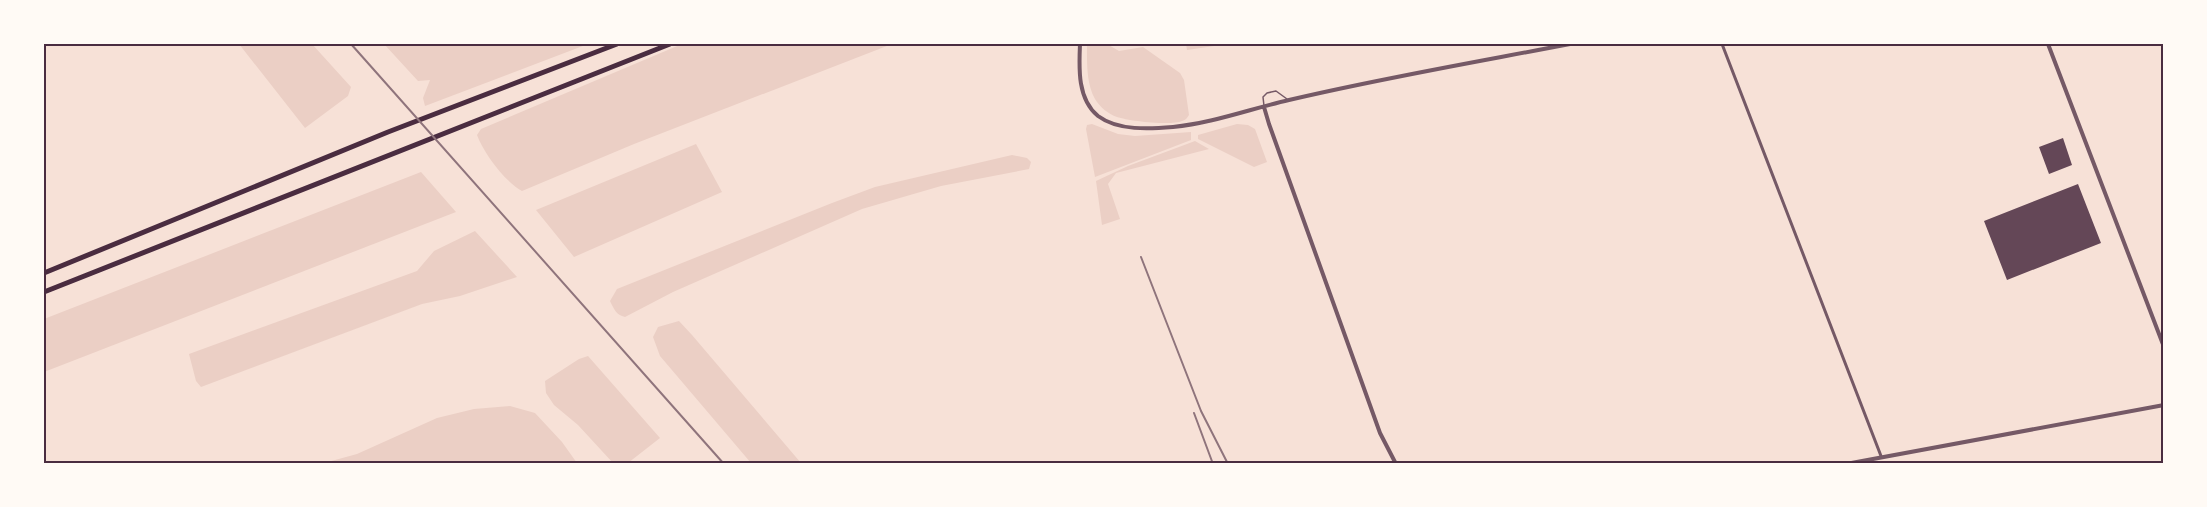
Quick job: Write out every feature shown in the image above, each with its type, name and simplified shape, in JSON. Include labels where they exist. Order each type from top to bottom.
[{"type":"highway","points":[[44,273],[388,132],[617,44]]},
{"type":"highway","points":[[44,292],[670,44]]},
{"type":"street","points":[[1080,44],[1079,60],[1084,95],[1091,108],[1099,116],[1116,124],[1143,127],[1174,127],[1198,123],[1288,100],[1570,44]]},
{"type":"street","points":[[1722,44],[1881,456]]},
{"type":"street","points":[[2048,44],[2163,346]]},
{"type":"street","points":[[1264,107],[1326,287],[1380,433],[1396,464]]},
{"type":"street","points":[[1846,464],[2163,405]]},
{"type":"lane","points":[[1264,107],[1263,97],[1267,93],[1276,91],[1288,100]]},
{"type":"shaded area","points":[[239,44],[312,44],[351,87],[348,96],[305,128]]},
{"type":"shaded area","points":[[384,44],[588,44],[425,106],[423,98],[430,80],[418,81]]},
{"type":"shaded area","points":[[682,44],[892,44],[634,144],[522,191],[502,174],[480,142],[477,135],[481,129]]},
{"type":"shaded area","points":[[1087,44],[1107,44],[1119,51],[1143,47],[1180,73],[1184,80],[1188,117],[1177,122],[1150,122],[1123,119],[1107,112],[1092,93],[1088,72]]},
{"type":"shaded area","points":[[1186,44],[1221,44],[1221,45],[1187,50]]},
{"type":"shaded area","points":[[1092,124],[1118,134],[1135,136],[1191,132],[1191,140],[1095,177],[1086,129],[1087,125]]},
{"type":"shaded area","points":[[1237,124],[1248,125],[1255,129],[1267,162],[1254,167],[1198,139],[1198,135]]},
{"type":"shaded area","points":[[1195,141],[1209,149],[1116,173],[1108,184],[1120,219],[1102,225],[1096,181],[1128,166]]},
{"type":"shaded area","points":[[696,144],[722,192],[574,257],[536,210]]},
{"type":"shaded area","points":[[1012,155],[1027,158],[1031,162],[1029,169],[941,186],[862,209],[673,292],[625,317],[617,313],[610,301],[617,289],[875,187]]},
{"type":"shaded area","points":[[421,172],[456,212],[44,372],[44,319]]},
{"type":"shaded area","points":[[475,231],[517,277],[460,296],[422,304],[201,387],[196,381],[189,354],[417,271],[434,251]]},
{"type":"shaded area","points":[[679,321],[801,463],[751,463],[660,356],[653,337],[658,327]]},
{"type":"shaded area","points":[[588,356],[660,438],[628,463],[613,463],[578,425],[554,405],[546,393],[545,381],[579,359]]},
{"type":"shaded area","points":[[510,406],[535,413],[562,442],[577,463],[324,463],[357,454],[437,418],[474,409]]},
{"type":"building","points":[[2063,138],[2072,165],[2049,174],[2039,147]]},
{"type":"building","points":[[2078,184],[2101,243],[2007,280],[1984,221]]},
{"type":"railway","points":[[351,44],[724,464]]},
{"type":"railway","points":[[1141,257],[1201,411],[1228,464]]},
{"type":"railway","points":[[1194,413],[1213,464]]}]
